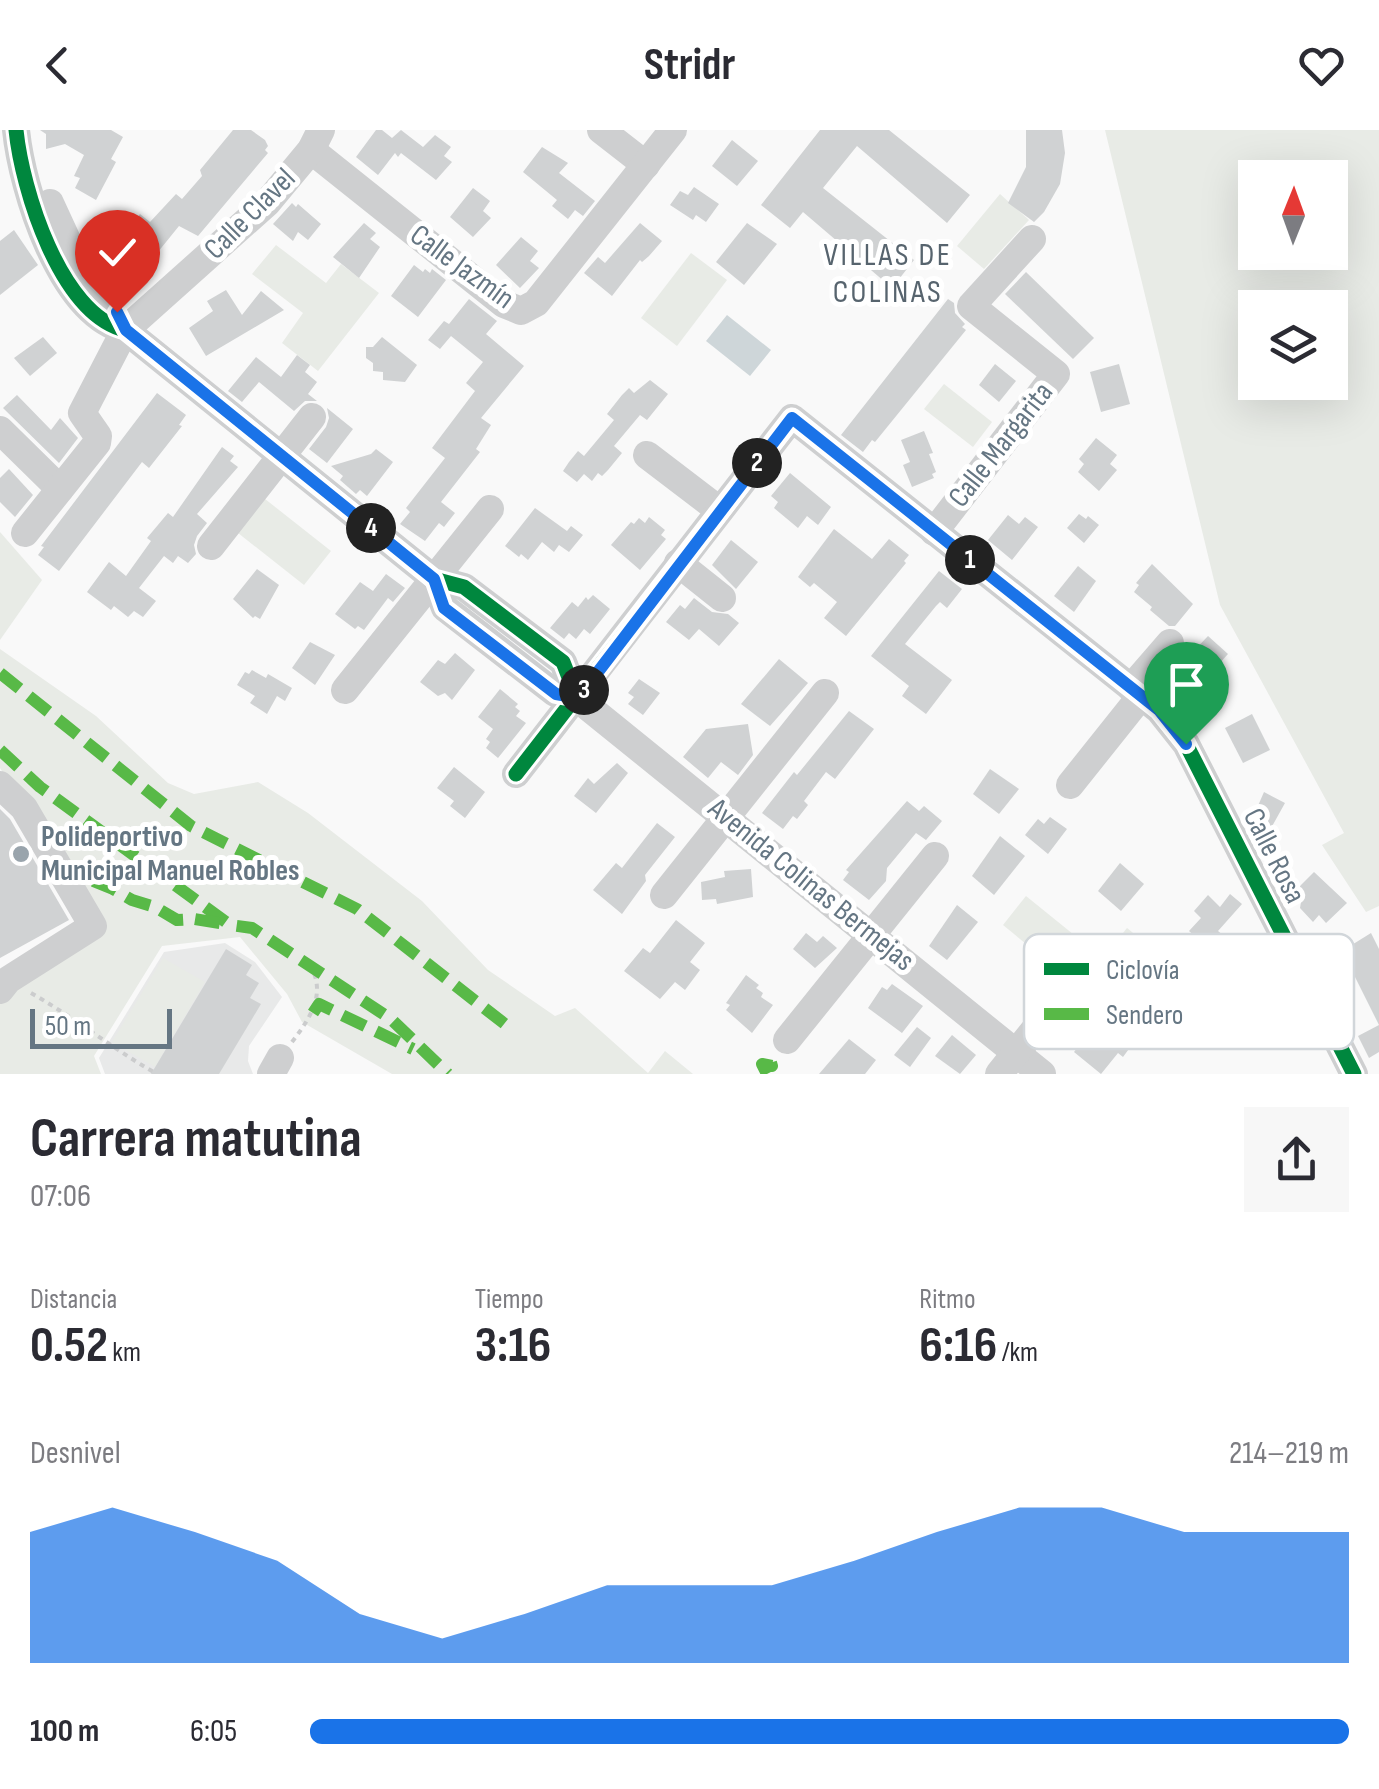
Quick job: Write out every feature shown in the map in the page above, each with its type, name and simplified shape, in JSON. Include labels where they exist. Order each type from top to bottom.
[{"type":"street","points":[[0,146],[14,130]]},
{"type":"street","name":"Avenida Colinas Bermejas","points":[[14,130],[28,193],[54,259],[99,316],[126,330]]},
{"type":"street","name":"Avenida Colinas Bermejas","points":[[32,130],[41,172],[62,232],[126,330],[434,579],[464,587],[563,662],[578,698],[872,934],[1007,1063],[1042,1074]]},
{"type":"street","points":[[601,130],[646,165]]},
{"type":"street","name":"Calle Jazmín","points":[[316,140],[504,304],[521,311],[536,303],[674,130]]},
{"type":"street","name":"Calle Clavel","points":[[126,330],[267,203],[316,140]]},
{"type":"street","name":"Calle Margarita","points":[[934,532],[1056,374],[971,306],[1032,239]]},
{"type":"street","points":[[26,533],[98,443],[98,436],[82,413],[126,330]]},
{"type":"street","points":[[211,546],[312,417]]},
{"type":"street","name":"Calle Rosa","points":[[719,510],[792,418],[1159,710],[1186,744],[1283,934]]},
{"type":"street","points":[[0,430],[60,490]]},
{"type":"street","points":[[516,774],[719,510],[648,454]]},
{"type":"street","points":[[346,690],[490,509]]},
{"type":"street","points":[[678,563],[722,598]]},
{"type":"street","points":[[1070,785],[1170,642]]},
{"type":"street","points":[[664,895],[825,692]]},
{"type":"street","points":[[0,785],[24,808],[93,926],[4,985]]},
{"type":"street","points":[[787,1040],[935,856]]},
{"type":"street","points":[[1007,1063],[1024,1042]]},
{"type":"street","name":"Calle Rosa","points":[[1341,1049],[1354,1074]]},
{"type":"path","points":[[276,1066],[314,1013],[319,986],[310,965]]},
{"type":"path","points":[[4,985],[78,1020],[108,1045],[157,1074]]},
{"type":"shaded area","points":[[1105,130],[1379,130],[1379,906],[1366,912],[1322,845],[1344,833],[1220,605]]},
{"type":"shaded area","points":[[1000,194],[1029,220],[984,269],[957,246]]},
{"type":"shaded area","points":[[276,245],[326,283],[341,264],[379,293],[318,371],[282,343],[303,313],[252,274]]},
{"type":"shaded area","points":[[691,253],[727,280],[677,346],[641,318]]},
{"type":"shaded area","points":[[727,315],[771,350],[750,376],[706,341]]},
{"type":"shaded area","points":[[944,384],[992,422],[973,447],[924,409]]},
{"type":"shaded area","points":[[260,495],[331,551],[304,585],[233,529]]},
{"type":"shaded area","points":[[0,532],[42,580],[0,640]]},
{"type":"shaded area","points":[[0,649],[96,716],[168,783],[194,794],[258,782],[308,813],[422,901],[488,970],[555,1016],[575,1008],[648,1073],[665,1051],[693,1074],[392,1074],[302,1022],[287,994],[240,937],[162,946],[94,1056],[101,1074],[0,1074],[0,999],[98,927],[0,768]]},
{"type":"shaded area","points":[[1026,896],[1073,934],[1024,934],[1024,942],[1003,925]]},
{"type":"shaded area","points":[[225,943],[255,962],[282,997],[249,1046],[248,1061],[253,1074],[105,1074],[99,1058],[164,952]]},
{"type":"shaded area","points":[[163,958],[205,982],[155,1067],[112,1042]]},
{"type":"building","points":[[40,130],[111,130],[123,137],[111,159],[116,162],[96,200],[75,188],[80,178],[74,176],[84,155],[65,144],[46,149],[46,134]]},
{"type":"building","points":[[233,130],[251,130],[265,140],[268,153],[198,236],[179,226],[145,268],[153,275],[141,288],[130,278],[126,284],[103,264],[113,252],[117,256],[137,234],[129,228],[140,214],[150,222],[176,194],[182,199]]},
{"type":"building","points":[[376,130],[392,138],[401,130],[423,147],[435,135],[451,147],[444,156],[452,162],[436,180],[401,153],[398,157],[395,153],[378,175],[356,157]]},
{"type":"building","points":[[820,130],[889,130],[970,195],[947,223],[857,146],[823,188],[914,260],[892,288],[803,212],[790,228],[761,205]]},
{"type":"building","points":[[1026,130],[1062,130],[1065,153],[1060,184],[1034,222],[1008,203],[1026,167]]},
{"type":"building","points":[[732,140],[758,161],[737,186],[712,166]]},
{"type":"building","points":[[542,147],[568,163],[559,173],[595,201],[583,216],[575,210],[568,219],[552,206],[557,200],[523,172]]},
{"type":"building","points":[[694,187],[719,204],[706,222],[696,215],[693,220],[670,205],[680,191],[688,195]]},
{"type":"building","points":[[473,188],[490,201],[483,211],[491,218],[473,237],[450,217]]},
{"type":"building","points":[[292,203],[321,224],[308,240],[298,232],[293,241],[273,224]]},
{"type":"building","points":[[364,223],[376,233],[370,239],[380,247],[359,278],[333,257]]},
{"type":"building","points":[[640,223],[662,241],[640,260],[612,296],[584,273],[598,257],[605,263]]},
{"type":"building","points":[[747,223],[777,244],[744,285],[716,262]]},
{"type":"building","points":[[14,230],[38,265],[0,295],[0,241]]},
{"type":"building","points":[[521,237],[538,251],[530,261],[539,268],[520,288],[496,265]]},
{"type":"building","points":[[414,265],[423,272],[425,269],[430,273],[432,269],[446,280],[418,317],[391,296]]},
{"type":"building","points":[[1026,272],[1094,338],[1073,359],[1005,294]]},
{"type":"building","points":[[226,290],[242,315],[261,291],[284,310],[206,356],[189,328],[213,311],[207,301]]},
{"type":"building","points":[[469,299],[497,321],[486,334],[524,366],[481,418],[491,425],[476,449],[480,452],[441,502],[455,513],[444,527],[439,523],[425,541],[400,524],[410,512],[406,508],[445,458],[432,448],[475,391],[466,383],[483,362],[451,336],[440,349],[428,340],[444,321],[449,324]]},
{"type":"building","points":[[948,299],[954,303],[955,313],[966,330],[863,452],[841,435]]},
{"type":"building","points":[[43,337],[57,353],[30,376],[14,358]]},
{"type":"building","points":[[382,337],[417,365],[405,382],[383,380],[383,372],[373,371],[373,363],[366,358],[366,347],[373,347]]},
{"type":"building","points":[[297,355],[310,365],[305,372],[317,382],[308,394],[317,401],[305,401],[294,411],[259,382],[242,402],[228,391],[256,357],[281,377]]},
{"type":"building","points":[[995,364],[1016,381],[999,402],[979,385]]},
{"type":"building","points":[[1119,364],[1130,404],[1101,412],[1090,372]]},
{"type":"building","points":[[650,380],[668,394],[647,420],[640,415],[614,446],[622,453],[608,470],[602,476],[598,473],[592,481],[584,474],[577,482],[563,471],[578,451],[584,456],[614,420],[607,414],[622,395],[629,388],[634,393]]},
{"type":"building","points":[[157,393],[186,415],[179,425],[182,426],[149,468],[142,462],[59,571],[38,555],[44,547],[41,546]]},
{"type":"building","points":[[17,395],[51,430],[60,418],[78,438],[59,463],[3,408]]},
{"type":"building","points":[[327,408],[353,429],[327,463],[309,449],[326,427]]},
{"type":"building","points":[[924,431],[936,472],[932,474],[934,478],[912,487],[903,465],[910,462],[901,440]]},
{"type":"building","points":[[1096,438],[1117,455],[1110,464],[1117,470],[1099,491],[1078,472],[1084,464],[1079,459]]},
{"type":"building","points":[[222,447],[234,456],[230,461],[238,467],[197,514],[207,523],[197,536],[196,554],[188,563],[178,556],[173,563],[164,556],[139,588],[156,601],[143,617],[134,611],[128,617],[114,606],[111,610],[87,592],[109,562],[126,576],[151,541],[147,538],[168,513],[173,517]]},
{"type":"building","points":[[376,449],[393,462],[367,496],[360,490],[356,494],[331,466]]},
{"type":"building","points":[[9,469],[33,495],[15,517],[0,502],[0,478]]},
{"type":"building","points":[[790,473],[831,507],[818,525],[807,516],[798,528],[774,508],[778,502],[771,496]]},
{"type":"building","points":[[535,508],[567,531],[571,526],[583,535],[569,552],[559,545],[554,552],[542,542],[528,560],[505,546]]},
{"type":"building","points":[[1079,514],[1099,525],[1084,543],[1067,528]]},
{"type":"building","points":[[1008,515],[1019,524],[1025,517],[1038,527],[1012,560],[988,540]]},
{"type":"building","points":[[649,517],[665,530],[661,535],[666,539],[640,570],[611,545],[631,522],[634,524],[639,518],[645,523]]},
{"type":"building","points":[[834,529],[872,559],[889,539],[909,555],[846,636],[824,618],[837,602],[814,583],[810,587],[798,577]]},
{"type":"building","points":[[731,540],[758,562],[736,589],[712,565]]},
{"type":"building","points":[[1152,564],[1193,604],[1175,626],[1169,626],[1134,592],[1139,585],[1136,583]]},
{"type":"building","points":[[1078,566],[1096,581],[1074,612],[1054,596]]},
{"type":"building","points":[[257,569],[279,585],[260,619],[253,618],[233,599]]},
{"type":"building","points":[[939,571],[962,589],[947,608],[940,602],[905,644],[952,680],[926,714],[902,696],[909,686],[871,656]]},
{"type":"building","points":[[386,574],[405,588],[393,602],[388,598],[364,630],[358,626],[355,629],[335,614],[360,582],[373,591]]},
{"type":"building","points":[[593,595],[610,609],[590,634],[584,629],[576,639],[569,633],[564,639],[550,628],[572,602],[578,607]]},
{"type":"building","points":[[694,598],[712,612],[728,614],[739,623],[719,646],[699,629],[689,640],[666,622],[680,605],[685,609]]},
{"type":"building","points":[[1208,636],[1228,654],[1198,687],[1178,668]]},
{"type":"building","points":[[310,642],[335,655],[315,685],[292,668]]},
{"type":"building","points":[[455,653],[475,670],[452,700],[445,693],[438,696],[420,682],[438,660],[445,664]]},
{"type":"building","points":[[779,659],[808,683],[770,726],[741,704]]},
{"type":"building","points":[[252,670],[292,688],[285,701],[277,696],[267,714],[250,703],[255,696],[237,685],[245,672],[249,674]]},
{"type":"building","points":[[639,679],[660,693],[643,715],[628,704],[634,697],[628,693]]},
{"type":"building","points":[[500,689],[518,704],[515,707],[520,711],[516,716],[526,723],[498,758],[486,748],[490,742],[486,739],[493,729],[478,717]]},
{"type":"building","points":[[849,711],[874,729],[835,779],[826,772],[804,801],[808,805],[783,829],[762,813]]},
{"type":"building","points":[[1252,714],[1270,750],[1243,763],[1225,728]]},
{"type":"building","points":[[748,724],[753,755],[738,775],[721,762],[708,778],[683,757],[706,729]]},
{"type":"building","points":[[617,763],[628,773],[596,813],[574,796],[588,778],[594,784]]},
{"type":"building","points":[[454,767],[485,792],[465,818],[450,806],[454,801],[437,788]]},
{"type":"building","points":[[990,769],[1019,789],[999,814],[973,794]]},
{"type":"building","points":[[1264,792],[1285,803],[1265,832],[1250,824]]},
{"type":"building","points":[[907,801],[919,811],[924,806],[942,821],[926,840],[916,833],[887,868],[886,881],[869,900],[843,880],[849,872],[846,870]]},
{"type":"building","name":"Polideportivo Municipal Manuel Robles","points":[[0,809],[10,819],[69,920],[0,958]]},
{"type":"building","points":[[1050,817],[1067,829],[1048,854],[1025,835],[1038,819],[1044,824]]},
{"type":"building","points":[[657,823],[675,837],[645,875],[646,881],[622,914],[593,890],[616,863],[622,868]]},
{"type":"building","points":[[1000,836],[1025,856],[994,895],[972,876]]},
{"type":"building","points":[[1120,863],[1144,884],[1121,911],[1098,891]]},
{"type":"building","points":[[751,869],[753,897],[717,904],[716,899],[702,900],[701,882],[725,877],[724,871]]},
{"type":"building","points":[[1314,872],[1347,903],[1326,923],[1319,915],[1313,922],[1300,908],[1296,896],[1301,891],[1298,888]]},
{"type":"building","points":[[1230,894],[1242,904],[1218,931],[1222,934],[1189,931],[1201,918],[1194,911],[1208,895],[1220,907]]},
{"type":"building","points":[[957,905],[978,922],[947,960],[929,946]]},
{"type":"building","points":[[676,920],[705,943],[690,962],[700,970],[685,990],[675,982],[660,999],[624,971],[643,948],[650,953]]},
{"type":"building","points":[[806,933],[817,942],[823,936],[837,948],[815,968],[793,949]]},
{"type":"building","points":[[1371,933],[1379,949],[1379,1025],[1354,975],[1354,944]]},
{"type":"building","points":[[226,949],[252,965],[246,975],[259,983],[250,998],[261,1004],[219,1074],[151,1074]]},
{"type":"building","points":[[746,975],[759,985],[756,988],[763,993],[761,997],[773,1005],[752,1033],[726,1010],[730,1005],[726,1003]]},
{"type":"building","points":[[892,984],[923,1006],[902,1033],[868,1008],[882,987],[887,990]]},
{"type":"building","points":[[1379,1025],[1379,1052],[1369,1058],[1358,1036]]},
{"type":"building","points":[[917,1027],[931,1038],[910,1067],[894,1055]]},
{"type":"building","points":[[952,1035],[976,1055],[960,1074],[935,1056]]},
{"type":"building","points":[[849,1039],[876,1060],[865,1074],[819,1074]]},
{"type":"building","points":[[1129,1049],[1123,1057],[1118,1053],[1101,1074],[1074,1052]]},
{"type":"marked path","points":[[0,673],[191,826],[357,909],[510,1028]]},
{"type":"marked path","points":[[0,750],[40,787],[230,925],[252,928],[391,1019],[448,1074]]},
{"type":"marked path","points":[[59,867],[177,920],[225,924]]},
{"type":"marked path","points":[[313,1013],[319,1004],[413,1049]]},
{"type":"marked path","points":[[767,1074],[762,1064],[772,1066],[769,1056],[774,1057]]},
{"type":"cycle path","points":[[16,130],[36,215],[48,246],[81,300],[102,319],[125,330],[434,579],[464,587],[563,662],[577,698]]},
{"type":"cycle path","points":[[516,774],[792,418],[1159,710],[1186,744],[1283,934]]},
{"type":"cycle path","points":[[1341,1049],[1354,1074]]},
{"type":"place","name":"Polideportivo Municipal Manuel Robles","points":[[21,854]]},
{"type":"district","name":"VILLAS DE COLINAS","points":[[888,274]]},
{"type":"route","points":[[117,312],[126,330],[434,579],[444,608],[556,694],[578,698],[792,418],[1159,710],[1186,744]]}]
